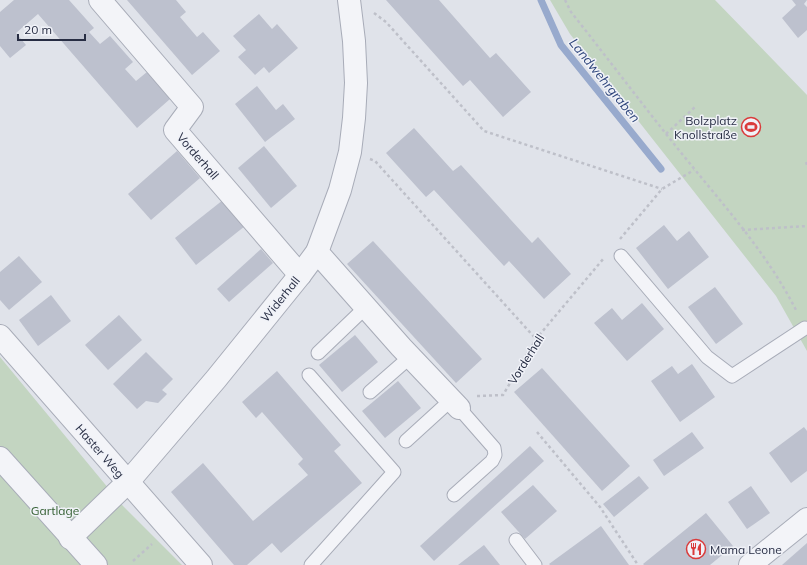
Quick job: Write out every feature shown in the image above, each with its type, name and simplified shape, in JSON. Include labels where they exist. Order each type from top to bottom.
[{"type":"street","name":"Vorderhall","points":[[100,0],[192,106],[175,130],[300,275]]},
{"type":"street","name":"Widerhall","points":[[70,538],[128,482],[216,379],[300,275],[316,252],[340,190],[350,152],[356,82],[354,41],[359,4]]},
{"type":"street","points":[[316,252],[410,357],[455,404]]},
{"type":"street","name":"Haster Weg","points":[[0,336],[201,565]]},
{"type":"street","points":[[0,458],[70,538],[96,565]]},
{"type":"street","points":[[750,565],[807,519]]},
{"type":"lane","points":[[615,254],[707,357],[732,376],[805,328]]},
{"type":"lane","points":[[318,353],[366,307]]},
{"type":"lane","points":[[370,392],[410,357]]},
{"type":"lane","points":[[309,375],[394,472],[311,565]]},
{"type":"lane","points":[[406,441],[455,404],[494,448],[495,455],[492,461],[454,495]]},
{"type":"lane","points":[[516,540],[535,565]]},
{"type":"path","points":[[565,0],[571,12],[785,287],[805,328]]},
{"type":"path","points":[[359,4],[386,22],[484,131],[662,189]]},
{"type":"path","points":[[666,134],[695,107]]},
{"type":"path","points":[[350,152],[375,161],[536,339]]},
{"type":"path","points":[[618,241],[662,189],[694,170]]},
{"type":"path","points":[[742,230],[807,226]]},
{"type":"path","name":"Vorderhall","points":[[455,404],[472,396],[503,395],[536,339],[615,254]]},
{"type":"path","points":[[537,432],[600,507],[638,565]]},
{"type":"green space","points":[[550,0],[715,0],[807,95],[807,351],[776,296],[570,34]]},
{"type":"green space","name":"Gartlage","points":[[0,357],[123,506],[182,565],[0,565]]},
{"type":"building","points":[[14,0],[69,0],[94,28],[89,32],[100,44],[110,36],[133,62],[125,69],[136,81],[147,72],[170,99],[137,128],[38,14],[16,33],[26,45],[10,58],[0,46],[0,12]]},
{"type":"building","points":[[127,0],[176,0],[186,12],[180,17],[197,37],[203,32],[220,51],[192,75]]},
{"type":"building","points":[[386,0],[439,0],[490,58],[496,53],[531,92],[503,117],[470,80],[463,86]]},
{"type":"building","points":[[792,0],[807,0],[804,4],[807,7],[807,30],[798,38],[782,18],[796,5]]},
{"type":"building","points":[[259,14],[272,29],[277,24],[298,48],[269,73],[264,67],[255,75],[238,57],[246,50],[233,36]]},
{"type":"building","points":[[257,86],[276,110],[283,104],[295,119],[265,142],[235,104]]},
{"type":"building","points":[[414,128],[453,171],[461,165],[532,243],[538,237],[571,274],[544,299],[509,261],[504,266],[434,190],[426,197],[386,153]]},
{"type":"building","points":[[264,146],[297,186],[271,208],[238,168]]},
{"type":"building","points":[[177,151],[200,178],[151,220],[128,194]]},
{"type":"building","points":[[223,200],[245,226],[196,265],[175,238]]},
{"type":"building","points":[[664,225],[677,241],[689,231],[709,257],[668,289],[636,248]]},
{"type":"building","points":[[373,241],[482,359],[456,383],[347,264]]},
{"type":"building","points":[[261,249],[273,263],[229,302],[217,289]]},
{"type":"building","points":[[19,256],[42,282],[9,310],[0,300],[0,272]]},
{"type":"building","points":[[715,287],[743,324],[716,344],[688,307]]},
{"type":"building","points":[[51,295],[71,321],[38,346],[19,320]]},
{"type":"building","points":[[642,303],[664,329],[627,361],[594,323],[612,308],[622,320]]},
{"type":"building","points":[[119,315],[142,340],[108,370],[85,345]]},
{"type":"building","points":[[355,335],[378,362],[342,392],[319,365]]},
{"type":"building","points":[[146,352],[173,379],[162,390],[167,394],[158,403],[146,401],[137,409],[113,384]]},
{"type":"building","points":[[692,364],[715,397],[680,422],[651,381],[672,366],[678,374]]},
{"type":"building","points":[[542,368],[630,466],[602,491],[514,392]]},
{"type":"building","points":[[277,371],[341,445],[334,451],[362,483],[281,553],[272,543],[247,565],[234,565],[171,492],[203,463],[253,521],[308,475],[298,464],[303,459],[262,412],[256,418],[242,402]]},
{"type":"building","points":[[398,381],[421,408],[385,438],[362,411]]},
{"type":"building","points":[[804,427],[807,431],[807,471],[791,483],[769,453]]},
{"type":"building","points":[[692,432],[704,448],[664,476],[653,460]]},
{"type":"building","points":[[530,446],[544,461],[434,561],[420,546]]},
{"type":"building","points":[[639,476],[649,488],[614,517],[603,504]]},
{"type":"building","points":[[533,485],[557,511],[525,539],[501,512]]},
{"type":"building","points":[[751,486],[770,513],[747,529],[728,502]]},
{"type":"building","points":[[706,513],[733,546],[710,565],[643,564]]},
{"type":"building","points":[[601,526],[629,565],[549,564]]},
{"type":"building","points":[[807,543],[807,565],[782,565]]},
{"type":"building","points":[[484,545],[500,565],[458,565]]},
{"type":"waterway","name":"Landwehrgraben","points":[[541,0],[561,45],[661,169]]},
{"type":"place","name":"Bolzplatz Knollstraße","points":[[751,127]]},
{"type":"place","name":"Mama Leone","points":[[696,549]]}]
